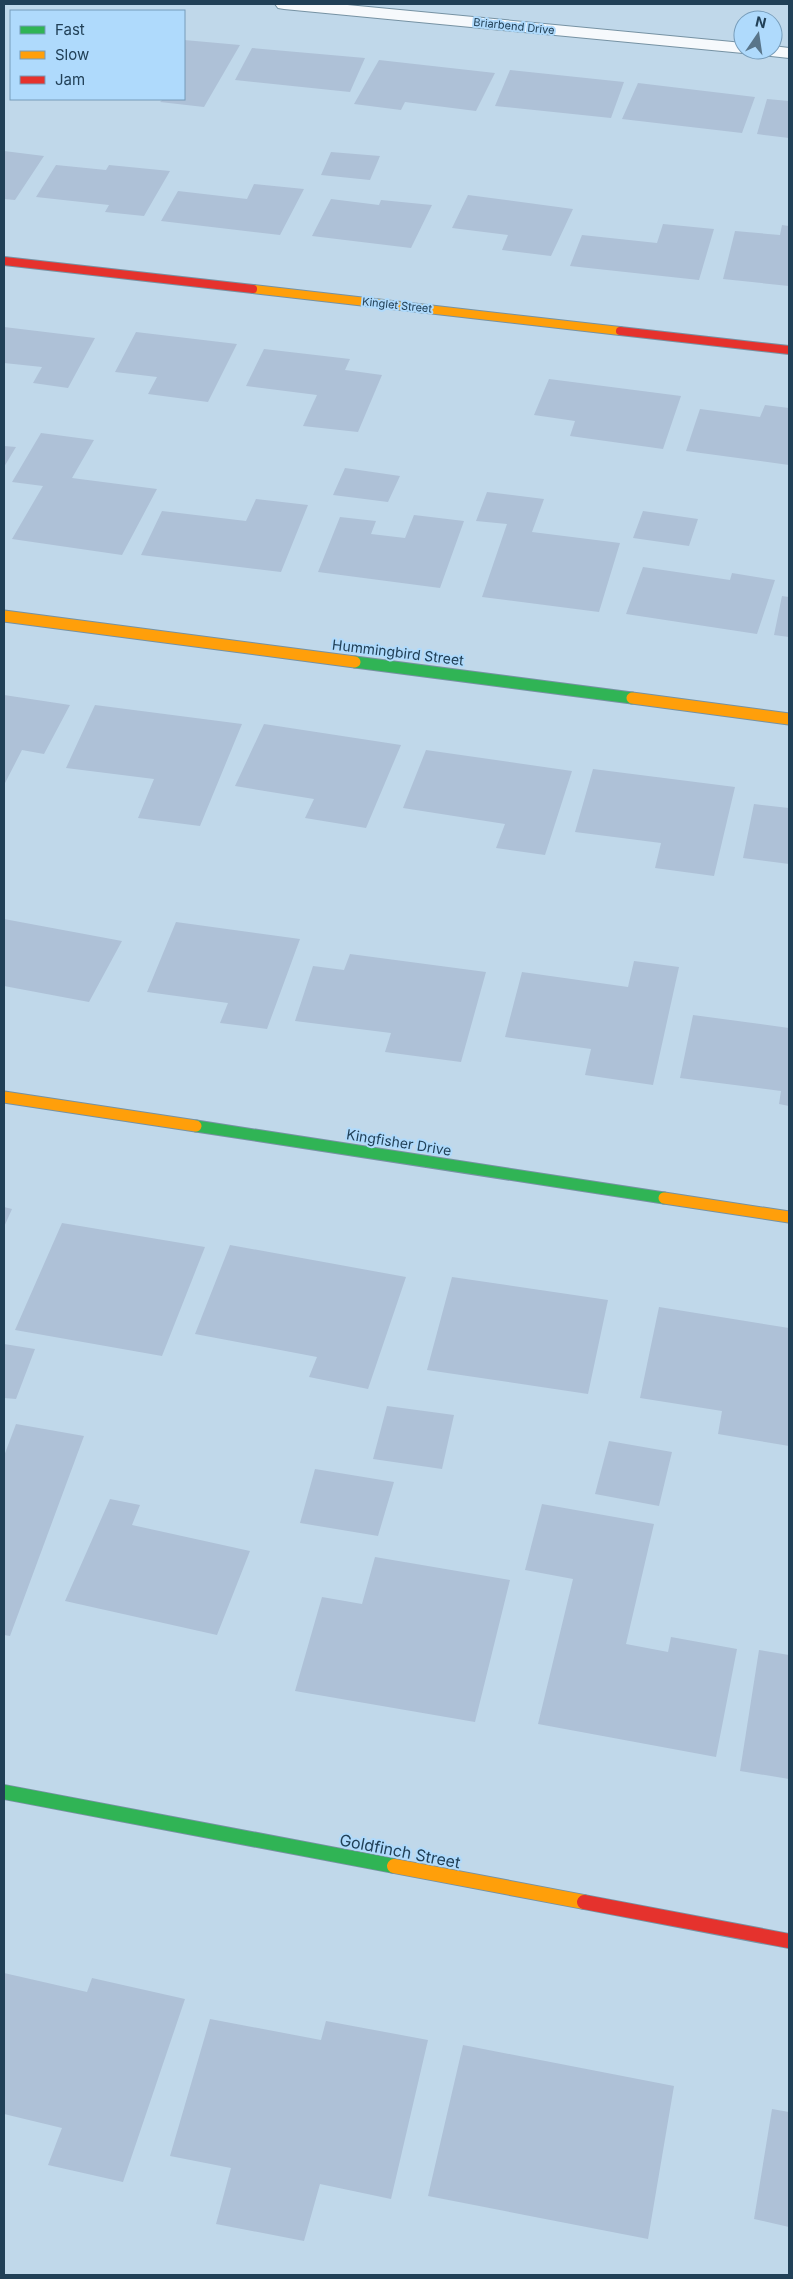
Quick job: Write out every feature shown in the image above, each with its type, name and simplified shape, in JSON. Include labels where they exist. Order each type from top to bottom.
[{"type":"street","name":"Briarbend Drive","points":[[284,4],[733,47]]},
{"type":"street","name":"Kinglet Street","points":[[4,261],[789,350]]},
{"type":"street","name":"Hummingbird Street","points":[[4,616],[789,719]]},
{"type":"street","name":"Kingfisher Drive","points":[[4,1097],[789,1217]]},
{"type":"street","name":"Goldfinch Street","points":[[4,1792],[789,1941]]},
{"type":"building","points":[[185,40],[240,45],[204,107],[160,102],[162,100],[185,100]]},
{"type":"building","points":[[252,48],[365,58],[350,92],[235,80]]},
{"type":"building","points":[[379,60],[495,73],[476,111],[405,102],[401,110],[354,104]]},
{"type":"building","points":[[510,70],[624,82],[611,118],[495,106]]},
{"type":"building","points":[[638,83],[755,97],[742,133],[622,119]]},
{"type":"building","points":[[767,99],[789,101],[789,138],[757,134]]},
{"type":"building","points":[[4,151],[44,156],[15,200],[4,199]]},
{"type":"building","points":[[331,152],[380,156],[370,180],[321,175]]},
{"type":"building","points":[[56,165],[106,170],[109,165],[170,171],[144,216],[105,212],[109,205],[36,197]]},
{"type":"building","points":[[254,184],[304,189],[280,235],[161,221],[178,191],[247,199]]},
{"type":"building","points":[[468,195],[573,209],[551,256],[502,250],[508,235],[452,228]]},
{"type":"building","points":[[331,199],[379,205],[381,200],[432,205],[411,248],[312,236]]},
{"type":"building","points":[[663,224],[714,229],[699,280],[570,266],[582,235],[657,243]]},
{"type":"building","points":[[782,225],[789,226],[789,286],[723,279],[735,231],[780,235]]},
{"type":"building","points":[[4,327],[95,338],[68,388],[33,383],[42,367],[4,363]]},
{"type":"building","points":[[136,332],[237,344],[208,402],[148,394],[157,377],[115,372]]},
{"type":"building","points":[[264,349],[350,359],[345,370],[382,375],[358,432],[303,426],[317,395],[246,386]]},
{"type":"building","points":[[549,379],[681,396],[663,449],[570,436],[575,421],[534,415]]},
{"type":"building","points":[[765,405],[789,408],[789,465],[686,451],[700,409],[760,417]]},
{"type":"building","points":[[41,433],[94,440],[72,478],[157,489],[122,555],[12,539],[43,486],[12,482]]},
{"type":"building","points":[[4,446],[16,447],[4,467]]},
{"type":"building","points":[[345,468],[400,476],[388,502],[333,495]]},
{"type":"building","points":[[487,492],[544,499],[532,532],[620,543],[599,612],[482,597],[507,524],[476,521]]},
{"type":"building","points":[[256,499],[308,505],[281,572],[141,555],[162,511],[246,521]]},
{"type":"building","points":[[643,511],[698,519],[689,546],[633,538]]},
{"type":"building","points":[[414,515],[464,521],[440,588],[318,572],[340,517],[376,521],[371,534],[405,538]]},
{"type":"building","points":[[643,567],[730,580],[732,573],[775,580],[757,634],[626,614]]},
{"type":"building","points":[[782,596],[789,597],[789,637],[774,635]]},
{"type":"building","points":[[4,695],[70,705],[44,754],[22,750],[4,785]]},
{"type":"building","points":[[95,705],[242,724],[200,826],[138,818],[154,779],[66,768]]},
{"type":"building","points":[[264,724],[401,745],[366,828],[305,818],[314,799],[235,786]]},
{"type":"building","points":[[426,750],[572,771],[545,855],[496,848],[505,824],[403,808]]},
{"type":"building","points":[[593,769],[735,787],[714,876],[655,868],[661,843],[575,832]]},
{"type":"building","points":[[754,804],[789,808],[789,864],[743,858]]},
{"type":"building","points":[[4,919],[122,941],[89,1002],[4,986]]},
{"type":"building","points":[[176,922],[300,939],[267,1029],[220,1023],[228,1003],[147,992]]},
{"type":"building","points":[[350,954],[486,972],[461,1062],[385,1052],[391,1033],[295,1021],[313,966],[344,970]]},
{"type":"building","points":[[634,961],[679,967],[653,1085],[585,1075],[591,1049],[505,1037],[522,972],[628,987]]},
{"type":"building","points":[[693,1015],[789,1028],[789,1106],[779,1104],[781,1091],[680,1078]]},
{"type":"building","points":[[4,1207],[12,1209],[4,1227]]},
{"type":"building","points":[[62,1223],[205,1247],[162,1356],[15,1330]]},
{"type":"building","points":[[230,1245],[406,1277],[368,1389],[309,1377],[317,1357],[195,1334]]},
{"type":"building","points":[[452,1277],[608,1300],[588,1394],[427,1370]]},
{"type":"building","points":[[659,1307],[789,1328],[789,1446],[718,1434],[722,1411],[640,1398]]},
{"type":"building","points":[[4,1344],[35,1349],[16,1399],[4,1398]]},
{"type":"building","points":[[387,1406],[454,1415],[442,1469],[373,1459]]},
{"type":"building","points":[[16,1424],[84,1436],[10,1636],[4,1635],[4,1456]]},
{"type":"building","points":[[609,1441],[672,1452],[659,1506],[595,1494]]},
{"type":"building","points":[[315,1469],[394,1482],[378,1536],[300,1523]]},
{"type":"building","points":[[110,1499],[140,1505],[132,1525],[250,1551],[217,1635],[65,1601]]},
{"type":"building","points":[[542,1504],[654,1524],[626,1644],[668,1652],[671,1637],[737,1649],[716,1757],[538,1724],[573,1579],[525,1570]]},
{"type":"building","points":[[375,1557],[510,1580],[475,1722],[295,1691],[322,1597],[362,1604]]},
{"type":"building","points":[[759,1650],[789,1655],[789,1779],[740,1771]]},
{"type":"building","points":[[4,1973],[87,1992],[92,1978],[185,1999],[123,2182],[48,2165],[62,2128],[4,2114]]},
{"type":"building","points":[[210,2019],[321,2040],[326,2021],[428,2040],[391,2199],[320,2184],[304,2241],[216,2224],[231,2168],[170,2156]]},
{"type":"building","points":[[463,2045],[674,2086],[648,2239],[428,2196]]},
{"type":"building","points":[[772,2109],[789,2112],[789,2227],[754,2219]]},
{"type":"traffic: fast","points":[[355,662],[632,698]]},
{"type":"traffic: fast","points":[[196,1126],[664,1198]]},
{"type":"traffic: fast","points":[[4,1792],[394,1866]]},
{"type":"traffic: slow","points":[[253,289],[620,331]]},
{"type":"traffic: slow","points":[[4,616],[355,662]]},
{"type":"traffic: slow","points":[[632,698],[789,719]]},
{"type":"traffic: slow","points":[[4,1097],[196,1126]]},
{"type":"traffic: slow","points":[[664,1198],[789,1217]]},
{"type":"traffic: slow","points":[[394,1866],[584,1902]]},
{"type":"traffic: jam","points":[[4,261],[253,289]]},
{"type":"traffic: jam","points":[[620,331],[789,350]]},
{"type":"traffic: jam","points":[[584,1902],[789,1941]]}]
